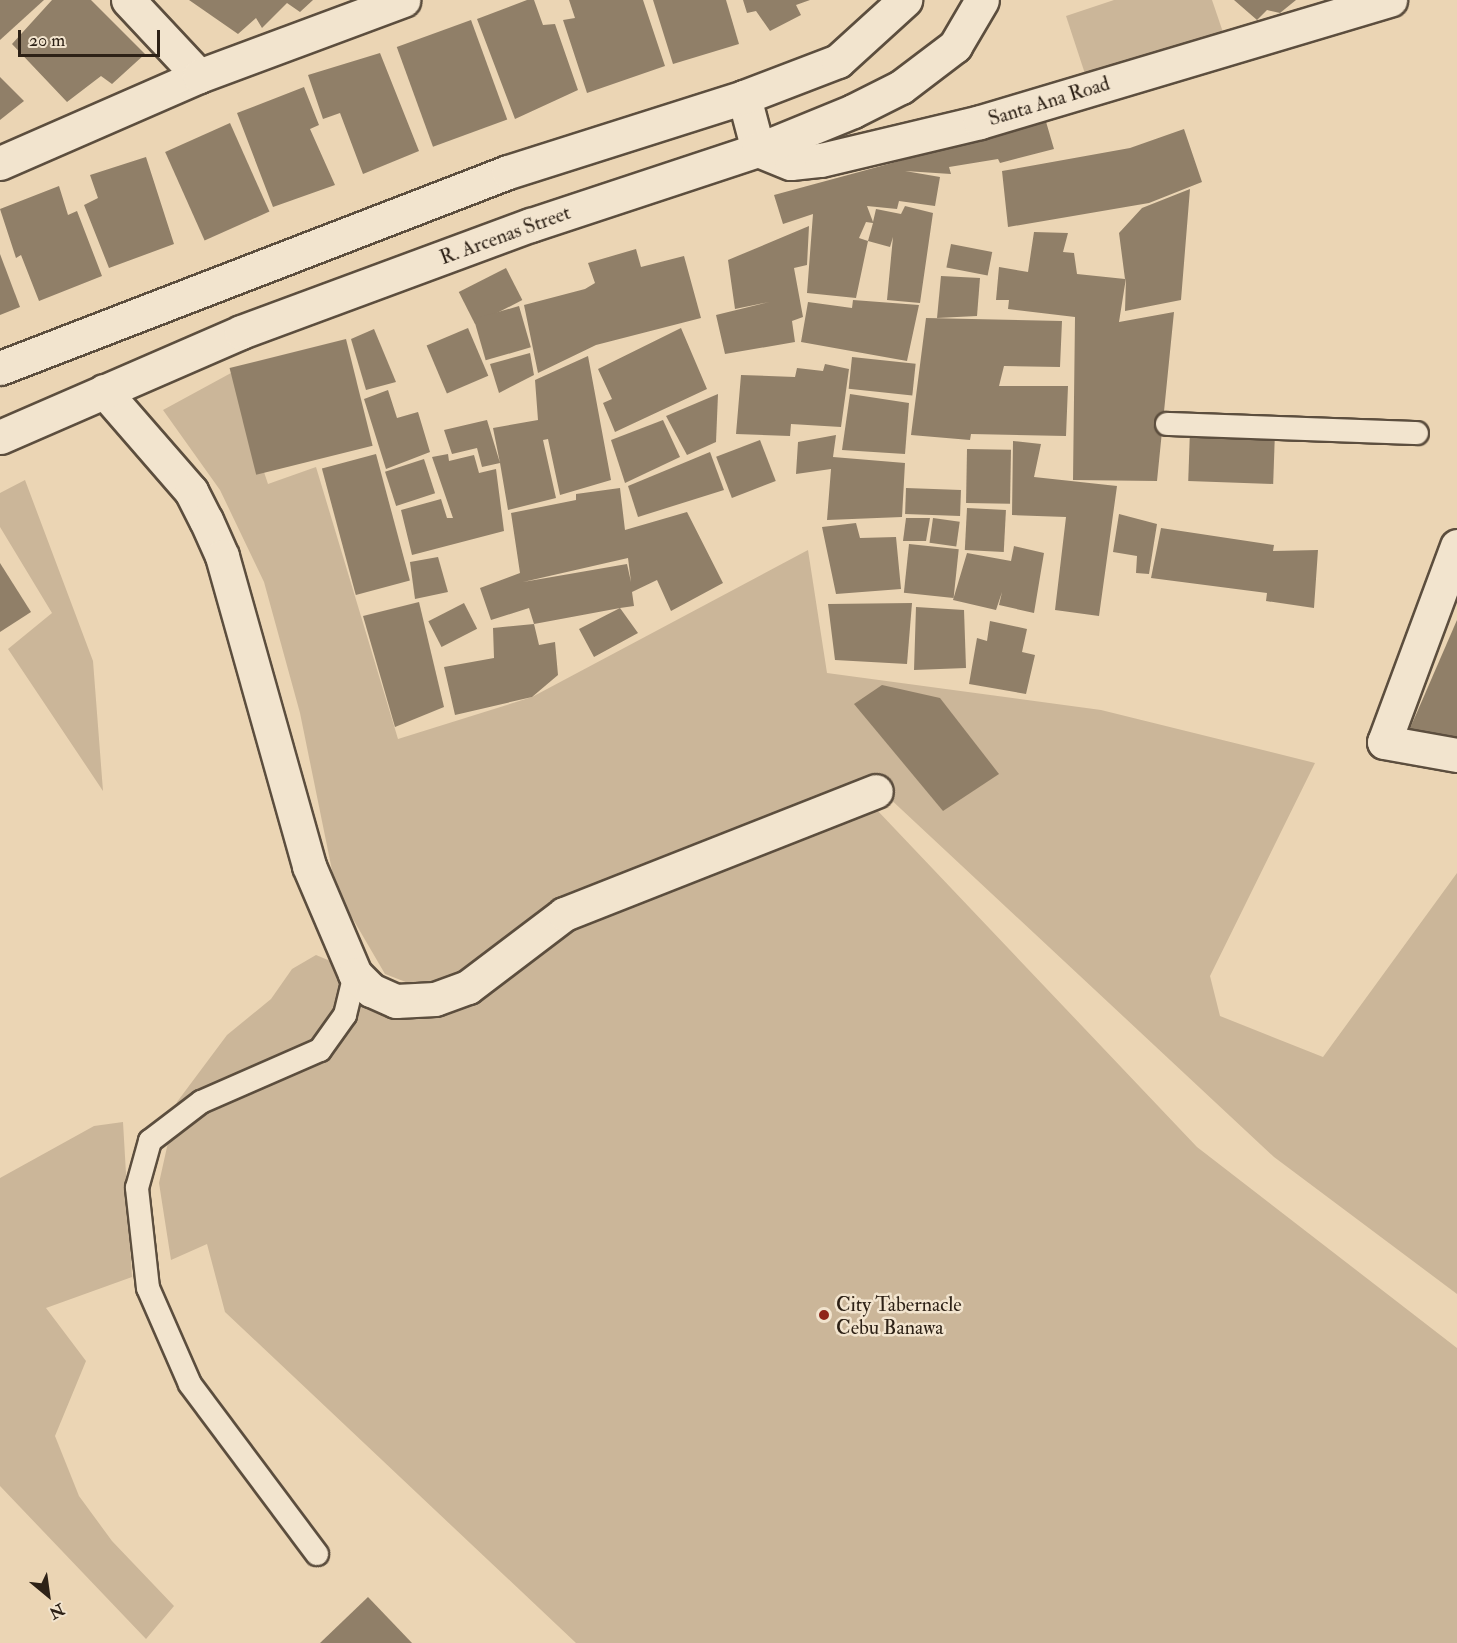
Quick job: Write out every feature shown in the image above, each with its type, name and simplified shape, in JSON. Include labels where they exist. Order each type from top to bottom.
[{"type":"street","points":[[128,0],[199,76]]},
{"type":"street","points":[[0,163],[199,76],[403,0]]},
{"type":"street","points":[[0,368],[508,172],[744,98],[838,61],[905,0]]},
{"type":"street","name":"R. Arcenas Street","points":[[0,437],[241,332],[519,229],[758,150],[901,87],[956,46],[982,0]]},
{"type":"street","name":"Santa Ana Road","points":[[758,150],[792,163],[821,160],[980,122],[1390,0]]},
{"type":"street","points":[[744,98],[758,150]]},
{"type":"street","points":[[104,390],[191,491],[222,556],[309,866],[355,974],[370,990],[396,1001],[435,999],[468,987],[564,914],[876,791]]},
{"type":"street","points":[[1457,546],[1384,742],[1457,755]]},
{"type":"lane","points":[[1167,424],[1417,433]]},
{"type":"lane","points":[[317,1554],[190,1384],[148,1288],[137,1188],[150,1141],[192,1108],[231,1085],[320,1050],[345,1015],[355,974]]},
{"type":"shaded area","points":[[1114,0],[1212,0],[1227,44],[1090,89],[1066,16]]},
{"type":"shaded area","points":[[231,373],[268,484],[316,467],[398,739],[532,697],[808,550],[827,673],[1101,710],[1315,763],[1210,976],[1220,1016],[1323,1057],[1457,873],[1457,1294],[1274,1157],[871,781],[470,972],[424,989],[385,974],[336,890],[300,713],[264,582],[220,490],[163,410]]},
{"type":"shaded area","points":[[25,480],[93,661],[103,791],[8,649],[52,613],[0,527],[0,493]]},
{"type":"shaded area","points":[[876,809],[1197,1147],[1457,1348],[1457,1643],[576,1643],[225,1312],[207,1244],[171,1260],[159,1183],[177,1102],[227,1035],[271,999],[292,969],[316,955],[335,963],[350,1003],[366,1009],[460,1010],[482,1001],[580,918]]},
{"type":"shaded area","points":[[123,1122],[132,1277],[46,1308],[86,1361],[55,1436],[79,1496],[112,1541],[174,1606],[146,1639],[0,1486],[0,1178],[94,1126]]},
{"type":"building","points":[[0,0],[44,0],[0,40]]},
{"type":"building","points":[[52,0],[91,0],[145,54],[112,84],[101,76],[67,102],[12,44]]},
{"type":"building","points":[[189,0],[313,0],[300,12],[287,3],[262,28],[256,18],[238,34]]},
{"type":"building","points":[[527,0],[534,0],[543,25],[555,24],[578,90],[515,119],[477,19]]},
{"type":"building","points":[[569,0],[643,0],[665,66],[587,93],[563,20],[575,18]]},
{"type":"building","points":[[653,0],[726,0],[739,44],[673,64]]},
{"type":"building","points":[[743,0],[810,0],[796,5],[801,15],[770,31],[756,11],[747,13]]},
{"type":"building","points":[[1234,0],[1296,0],[1280,13],[1267,10],[1257,20]]},
{"type":"building","points":[[471,20],[507,120],[433,147],[397,47]]},
{"type":"building","points":[[380,53],[419,151],[363,174],[340,113],[323,119],[308,75]]},
{"type":"building","points":[[0,77],[24,101],[0,120]]},
{"type":"building","points":[[304,87],[319,125],[310,129],[335,185],[273,207],[237,113]]},
{"type":"building","points":[[1042,108],[1054,149],[1000,163],[998,159],[949,167],[951,174],[905,171],[940,177],[935,206],[899,201],[897,209],[867,206],[873,222],[876,209],[901,214],[905,206],[933,213],[920,303],[887,300],[893,237],[890,247],[868,241],[856,298],[807,293],[813,214],[783,224],[774,195],[907,159],[908,150]],"holes":[[[866,222],[873,223],[868,241],[859,238]]]},
{"type":"building","points":[[230,123],[269,212],[205,240],[165,152]]},
{"type":"building","points":[[1184,129],[1202,182],[1149,203],[1008,227],[1002,171],[1130,148]]},
{"type":"building","points":[[146,157],[174,244],[109,268],[84,205],[98,198],[90,175]]},
{"type":"building","points":[[59,186],[68,215],[77,211],[102,276],[39,301],[21,255],[16,258],[0,209]]},
{"type":"building","points":[[1190,189],[1181,300],[1125,311],[1126,278],[1119,322],[1174,312],[1157,481],[1073,480],[1075,317],[1008,309],[1009,300],[996,300],[999,267],[1028,272],[1034,232],[1068,233],[1063,252],[1074,253],[1077,274],[1125,279],[1119,233],[1142,208]]},
{"type":"building","points":[[809,226],[807,265],[794,268],[803,317],[792,321],[795,342],[725,354],[716,315],[769,302],[735,309],[728,260]]},
{"type":"building","points":[[951,244],[992,252],[988,276],[946,268]]},
{"type":"building","points":[[636,249],[641,267],[684,256],[701,318],[596,345],[538,373],[524,305],[585,289],[595,283],[588,263]]},
{"type":"building","points":[[0,254],[20,307],[0,315]]},
{"type":"building","points":[[506,268],[522,300],[475,324],[459,292]]},
{"type":"building","points":[[941,276],[980,278],[977,316],[937,318]]},
{"type":"building","points":[[853,300],[919,305],[907,361],[801,342],[808,302],[852,308]]},
{"type":"building","points":[[519,306],[531,347],[486,360],[474,319]]},
{"type":"building","points":[[926,318],[1062,321],[1060,367],[1004,366],[999,386],[1068,386],[1066,436],[971,434],[970,440],[911,435]]},
{"type":"building","points":[[468,328],[488,376],[447,393],[427,346]]},
{"type":"building","points":[[681,328],[707,389],[615,432],[603,403],[612,399],[598,369]]},
{"type":"building","points":[[374,329],[396,382],[366,390],[351,339]]},
{"type":"building","points":[[346,339],[373,446],[256,475],[230,368]]},
{"type":"building","points":[[530,353],[534,375],[499,393],[490,364]]},
{"type":"building","points":[[588,356],[611,480],[560,495],[548,439],[543,440],[556,498],[508,510],[493,428],[538,420],[535,380]]},
{"type":"building","points":[[852,357],[916,364],[912,396],[849,389]]},
{"type":"building","points":[[825,364],[849,369],[841,427],[791,424],[790,436],[736,434],[741,375],[795,377],[797,368],[823,371]]},
{"type":"building","points":[[388,390],[397,418],[418,412],[430,452],[386,469],[364,399]]},
{"type":"building","points":[[718,394],[716,442],[687,455],[666,416]]},
{"type":"building","points":[[850,394],[909,403],[905,454],[842,450]]},
{"type":"building","points":[[487,420],[500,463],[482,467],[477,448],[452,454],[444,430]]},
{"type":"building","points":[[663,420],[680,457],[625,483],[611,440]]},
{"type":"building","points":[[1190,430],[1275,433],[1273,484],[1188,481]]},
{"type":"building","points":[[836,435],[833,457],[905,463],[902,517],[827,520],[831,469],[796,474],[798,442]]},
{"type":"building","points":[[760,440],[776,481],[732,498],[716,457]]},
{"type":"building","points":[[1013,441],[1041,444],[1034,477],[1117,486],[1099,616],[1055,610],[1066,517],[1012,515]]},
{"type":"building","points":[[967,449],[1011,450],[1010,504],[966,503]]},
{"type":"building","points":[[710,452],[724,490],[638,517],[628,486]]},
{"type":"building","points":[[376,454],[410,581],[356,595],[322,468]]},
{"type":"building","points":[[448,454],[449,461],[474,455],[479,473],[496,469],[504,531],[412,555],[401,510],[441,499],[447,518],[453,518],[432,457]]},
{"type":"building","points":[[424,459],[435,493],[396,506],[385,472]]},
{"type":"building","points":[[620,488],[625,530],[687,512],[723,583],[671,611],[657,580],[632,592],[634,606],[534,624],[529,608],[491,620],[480,588],[520,573],[511,513],[576,500],[576,494]],"holes":[[[628,558],[631,582],[627,564],[523,582]]]},
{"type":"building","points":[[906,488],[961,490],[960,516],[905,514]]},
{"type":"building","points":[[967,508],[1006,510],[1004,552],[965,550]]},
{"type":"building","points":[[1119,514],[1157,524],[1149,574],[1136,573],[1137,556],[1113,552]]},
{"type":"building","points":[[906,518],[930,518],[926,541],[903,541]]},
{"type":"building","points":[[933,518],[960,522],[956,547],[930,543]]},
{"type":"building","points":[[856,523],[860,538],[896,537],[901,589],[836,594],[822,527]]},
{"type":"building","points":[[1161,528],[1274,545],[1273,551],[1318,550],[1314,608],[1266,601],[1267,593],[1151,578]]},
{"type":"building","points":[[909,544],[959,549],[954,598],[904,593]]},
{"type":"building","points":[[1014,546],[1044,553],[1034,613],[999,605],[1002,592],[996,610],[953,600],[967,553],[1011,561]]},
{"type":"building","points":[[438,557],[448,592],[415,599],[410,562]]},
{"type":"building","points":[[0,563],[31,612],[0,632]]},
{"type":"building","points":[[419,602],[444,707],[395,727],[363,616]]},
{"type":"building","points":[[464,603],[477,629],[442,647],[428,621]]},
{"type":"building","points":[[912,603],[907,664],[835,660],[828,604]]},
{"type":"building","points":[[916,607],[964,610],[966,668],[914,670]]},
{"type":"building","points":[[620,608],[638,633],[594,657],[579,629]]},
{"type":"building","points":[[1457,620],[1457,749],[1408,733]]},
{"type":"building","points":[[990,621],[1027,629],[1022,652],[1035,655],[1026,694],[969,684],[977,638],[987,641]]},
{"type":"building","points":[[534,624],[539,645],[555,642],[558,675],[532,697],[455,715],[444,667],[494,658],[493,628]]},
{"type":"building","points":[[882,685],[940,698],[999,774],[943,811],[854,704]]},
{"type":"building","points":[[368,1597],[412,1643],[320,1643]]},
{"type":"place","name":"City Tabernacle Cebu Banawa","points":[[824,1315]]}]
